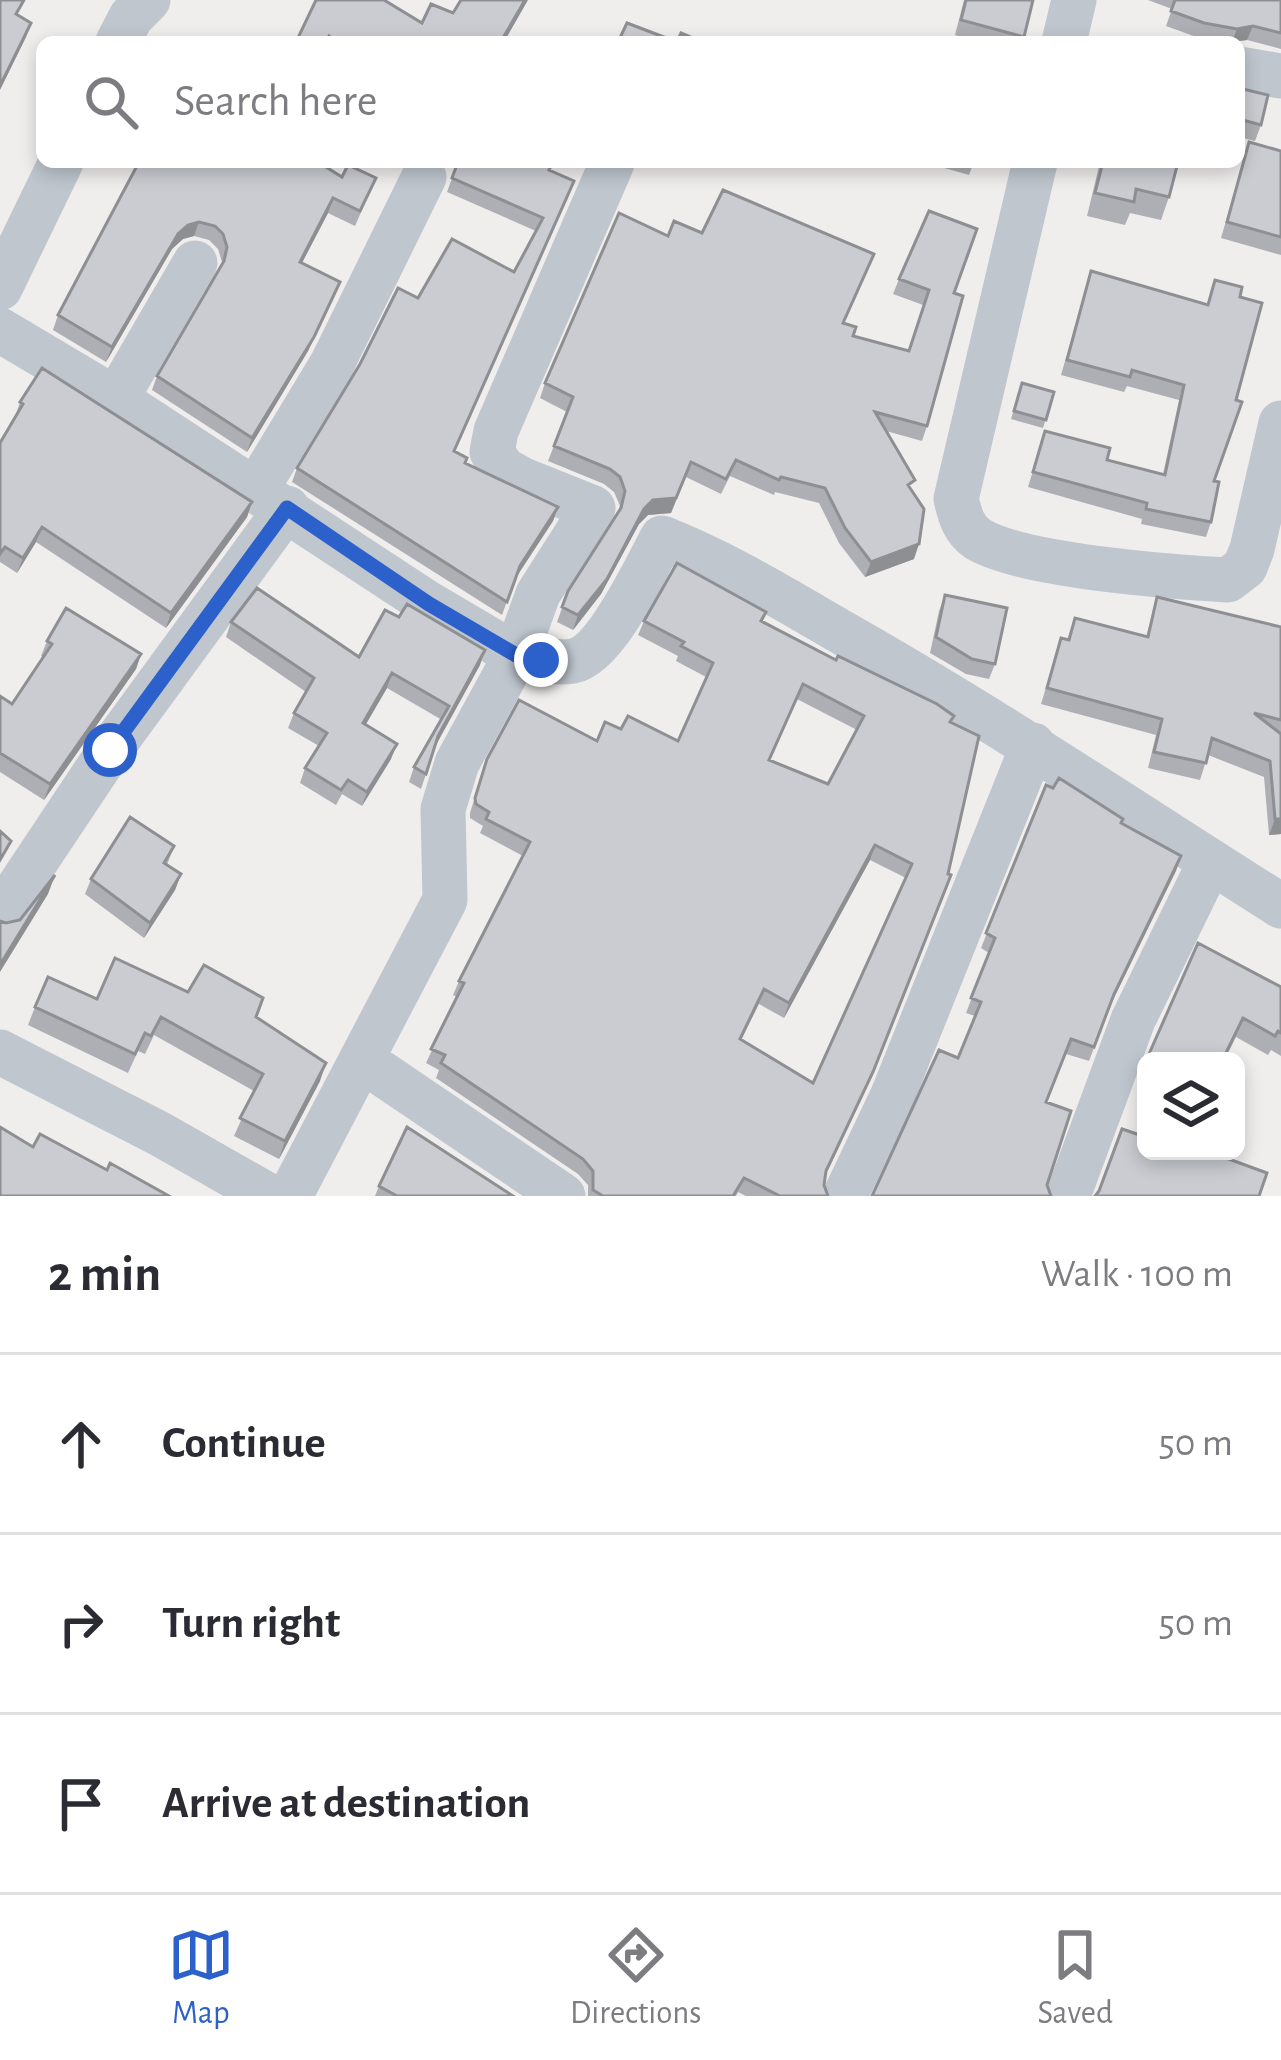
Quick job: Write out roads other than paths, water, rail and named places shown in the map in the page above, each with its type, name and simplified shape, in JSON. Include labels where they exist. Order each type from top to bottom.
[{"type":"street","points":[[121,36],[130,16],[148,0]]},
{"type":"street","points":[[1245,70],[1281,76]]},
{"type":"street","points":[[0,288],[58,168]]},
{"type":"street","points":[[610,168],[496,431],[492,452],[502,469],[725,564],[1033,745],[1281,907]]},
{"type":"street","points":[[1034,168],[956,499],[962,523],[974,537],[998,548],[1093,566],[1228,580],[1245,567],[1252,549],[1278,445]]},
{"type":"street","points":[[0,915],[272,498],[424,177]]},
{"type":"street","points":[[116,399],[195,263]]},
{"type":"street","points":[[0,330],[516,655],[573,661],[590,654],[662,538]]},
{"type":"street","points":[[290,1196],[445,900],[443,809],[458,763],[516,655],[538,594],[593,508]]},
{"type":"street","points":[[845,1196],[892,1097],[1033,745]]},
{"type":"street","points":[[1068,1196],[1133,1020],[1210,862]]},
{"type":"street","points":[[0,1052],[269,1196]]},
{"type":"street","points":[[362,1060],[563,1196]]}]
